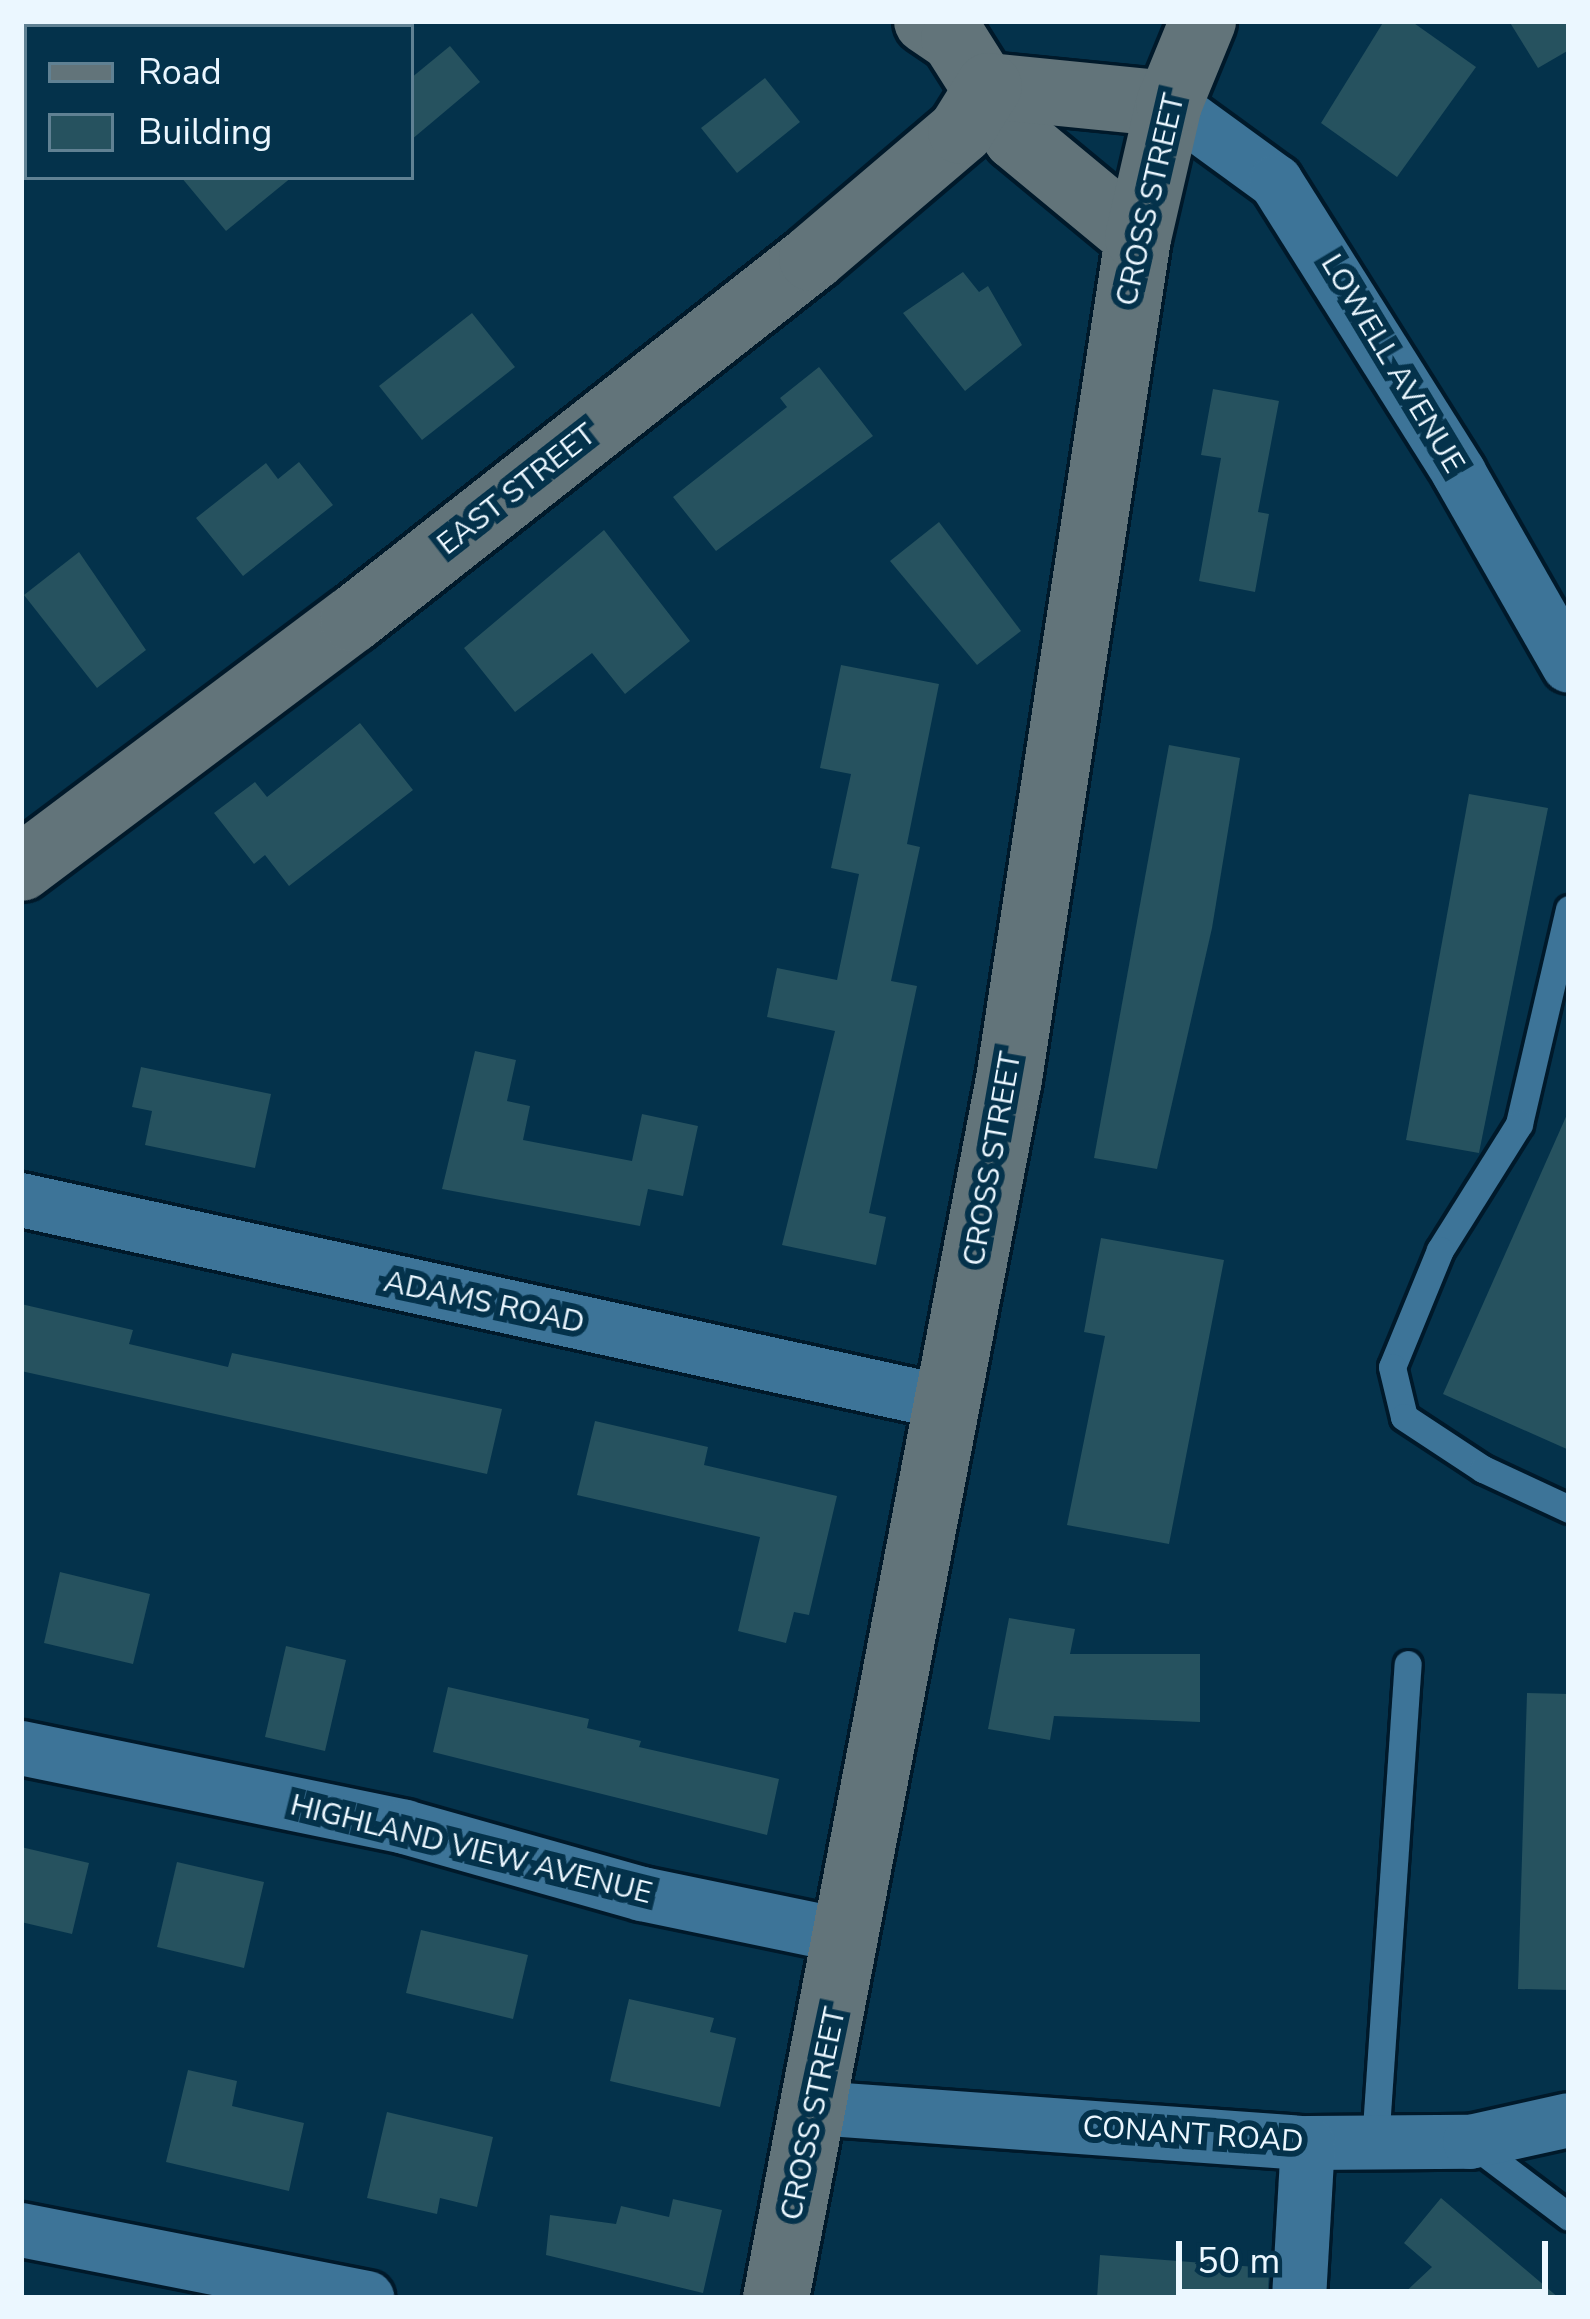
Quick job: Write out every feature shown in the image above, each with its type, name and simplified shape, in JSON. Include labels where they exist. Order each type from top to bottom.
[{"type":"street","points":[[927,21],[954,39],[989,86],[1016,137],[1138,238]]},
{"type":"street","name":"CROSS STREET","points":[[776,2298],[850,1937],[1009,1079],[1138,238],[1169,104],[1203,21]]},
{"type":"street","points":[[989,86],[1169,104]]},
{"type":"street","name":"EAST STREET","points":[[21,868],[353,619],[812,257],[961,130],[989,86]]},
{"type":"street","name":"LOWELL AVENUE","points":[[1169,104],[1270,173],[1459,473],[1569,666]]},
{"type":"street","name":"ADAMS ROAD","points":[[21,1200],[947,1403]]},
{"type":"street","name":"HIGHLAND VIEW AVENUE","points":[[21,1748],[405,1827],[641,1894],[850,1937]]},
{"type":"street","name":"CONANT ROAD","points":[[815,2108],[1308,2143],[1470,2142],[1569,2120]]},
{"type":"street","points":[[1299,2298],[1308,2143]]},
{"type":"street","points":[[21,2230],[367,2298]]},
{"type":"lane","points":[[1568,915],[1519,1124],[1440,1250],[1392,1367],[1404,1417],[1483,1469],[1569,1509]]},
{"type":"lane","points":[[1375,2143],[1408,1664]]},
{"type":"lane","points":[[1470,2142],[1569,2217]]},
{"type":"building","points":[[1384,21],[1411,21],[1476,67],[1397,177],[1321,123]]},
{"type":"building","points":[[1509,21],[1569,21],[1569,50],[1538,68]]},
{"type":"building","points":[[450,46],[480,82],[414,137],[414,76]]},
{"type":"building","points":[[765,78],[800,122],[737,173],[701,128]]},
{"type":"building","points":[[184,180],[288,180],[226,231]]},
{"type":"building","points":[[963,272],[979,292],[988,286],[1022,345],[965,391],[903,313]]},
{"type":"building","points":[[472,313],[515,367],[422,440],[379,386]]},
{"type":"building","points":[[819,367],[873,436],[716,551],[673,497],[787,407],[780,398]]},
{"type":"building","points":[[1213,389],[1279,401],[1258,512],[1269,514],[1255,592],[1199,581],[1221,458],[1201,455]]},
{"type":"building","points":[[299,462],[333,505],[243,576],[196,518],[266,463],[278,479]]},
{"type":"building","points":[[939,522],[1021,631],[977,665],[890,561]]},
{"type":"building","points":[[604,530],[690,641],[625,694],[592,653],[515,712],[464,648]]},
{"type":"building","points":[[79,552],[146,650],[97,688],[24,595]]},
{"type":"building","points":[[841,665],[939,684],[907,844],[920,847],[891,981],[917,986],[869,1213],[886,1217],[876,1265],[782,1245],[835,1031],[767,1017],[777,968],[837,980],[859,874],[831,868],[851,774],[820,768]]},
{"type":"building","points":[[360,723],[413,790],[289,886],[265,855],[254,864],[214,813],[255,782],[267,797]]},
{"type":"building","points":[[1169,745],[1240,758],[1212,928],[1157,1169],[1094,1158]]},
{"type":"building","points":[[1469,794],[1548,808],[1479,1153],[1406,1140]]},
{"type":"building","points":[[475,1051],[516,1060],[507,1101],[530,1106],[523,1140],[632,1161],[642,1114],[698,1126],[683,1196],[648,1189],[640,1226],[442,1189]]},
{"type":"building","points":[[141,1067],[271,1094],[255,1168],[145,1145],[152,1111],[132,1107]]},
{"type":"building","points":[[1569,1110],[1569,1450],[1443,1394]]},
{"type":"building","points":[[1101,1238],[1224,1260],[1169,1544],[1067,1525],[1105,1336],[1084,1332]]},
{"type":"building","points":[[21,1304],[133,1330],[129,1344],[228,1367],[232,1353],[502,1409],[487,1474],[21,1371]]},
{"type":"building","points":[[595,1421],[708,1447],[704,1465],[837,1496],[809,1615],[794,1612],[786,1643],[738,1631],[760,1537],[577,1495]]},
{"type":"building","points":[[60,1572],[150,1594],[133,1664],[44,1643]]},
{"type":"building","points":[[1009,1618],[1075,1629],[1070,1654],[1200,1654],[1200,1722],[1054,1716],[1050,1740],[988,1729]]},
{"type":"building","points":[[286,1646],[346,1660],[325,1751],[265,1737]]},
{"type":"building","points":[[448,1687],[589,1719],[587,1728],[641,1741],[639,1747],[779,1779],[767,1835],[433,1752]]},
{"type":"building","points":[[1527,1693],[1569,1694],[1569,1990],[1518,1989]]},
{"type":"building","points":[[21,1847],[89,1863],[72,1934],[21,1922]]},
{"type":"building","points":[[177,1862],[264,1882],[244,1968],[157,1947]]},
{"type":"building","points":[[421,1930],[528,1955],[513,2019],[406,1993]]},
{"type":"building","points":[[629,1999],[714,2018],[710,2032],[736,2038],[720,2107],[610,2081]]},
{"type":"building","points":[[188,2070],[237,2081],[232,2106],[304,2123],[289,2191],[166,2162]]},
{"type":"building","points":[[387,2112],[493,2137],[477,2207],[440,2198],[437,2214],[367,2198]]},
{"type":"building","points":[[1441,2198],[1559,2298],[1399,2298],[1432,2267],[1404,2243]]},
{"type":"building","points":[[673,2199],[722,2210],[703,2293],[546,2255],[550,2215],[616,2224],[621,2206],[669,2217]]},
{"type":"building","points":[[1100,2255],[1269,2268],[1268,2298],[1097,2298]]}]
